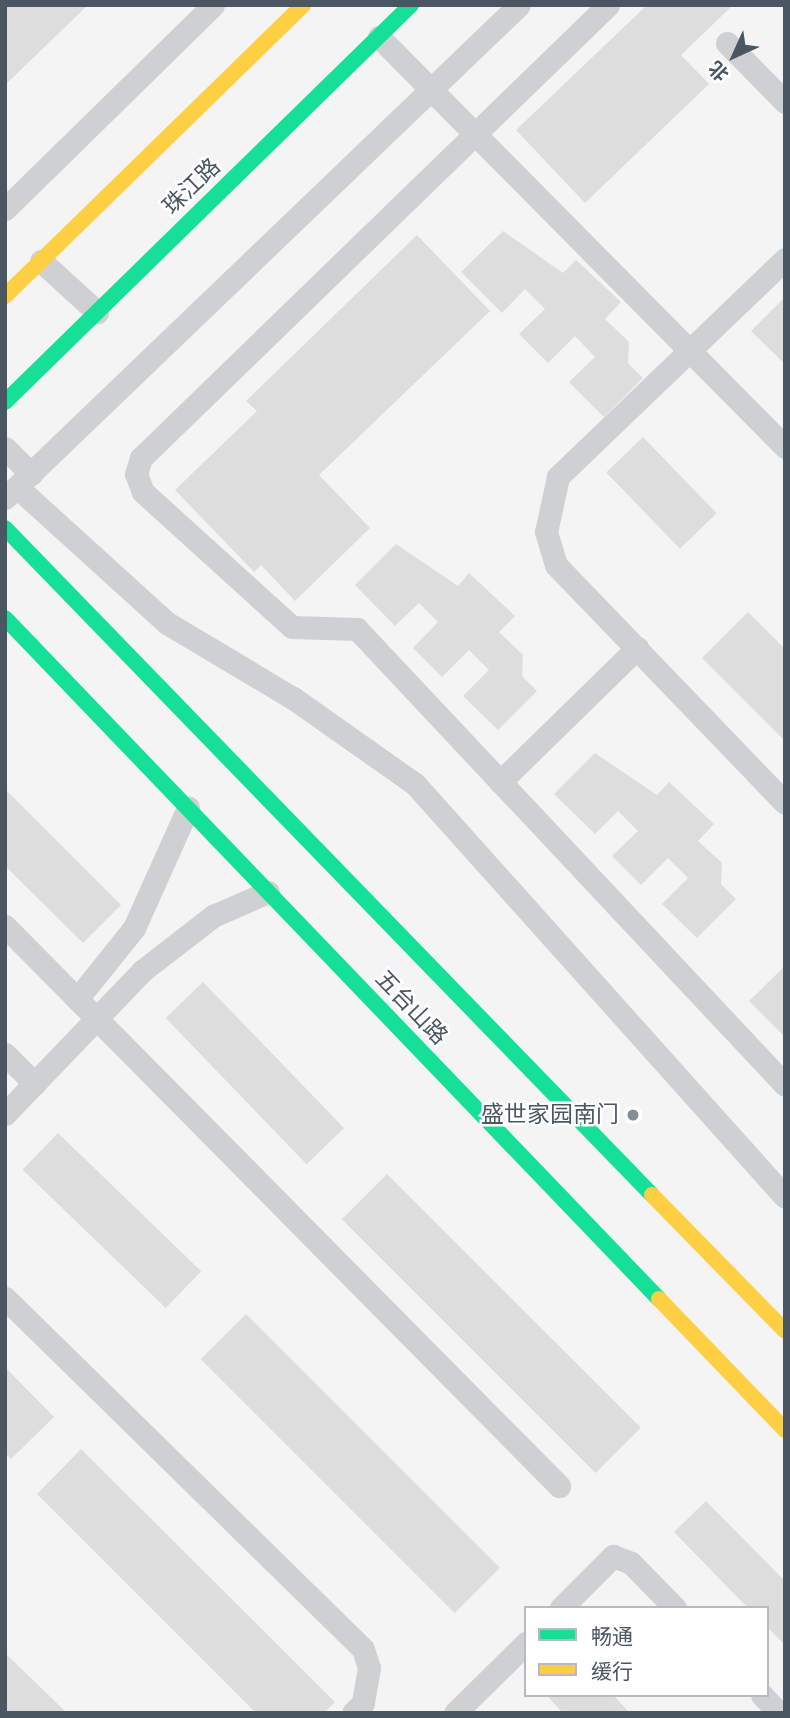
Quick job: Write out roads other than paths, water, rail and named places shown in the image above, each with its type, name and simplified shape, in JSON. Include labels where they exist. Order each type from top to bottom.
[{"type":"main road","points":[[5,296],[303,5]]},
{"type":"main road","name":"珠江路","points":[[5,402],[411,5]]},
{"type":"main road","name":"五台山路","points":[[5,528],[785,1331]]},
{"type":"main road","name":"五台山路","points":[[5,618],[785,1430]]},
{"type":"lane","points":[[5,209],[213,5]]},
{"type":"lane","points":[[18,486],[519,5]]},
{"type":"lane","points":[[608,5],[141,458],[136,474],[143,492],[292,627],[357,629],[785,1085]]},
{"type":"lane","points":[[379,37],[474,136],[785,447]]},
{"type":"lane","points":[[727,43],[785,102]]},
{"type":"lane","points":[[785,259],[558,477],[546,532],[556,565],[785,803]]},
{"type":"lane","points":[[41,261],[97,312]]},
{"type":"lane","points":[[5,448],[18,486],[167,623],[293,698],[415,784],[785,1197]]},
{"type":"lane","points":[[500,782],[636,648]]},
{"type":"lane","points":[[77,999],[134,928],[188,808]]},
{"type":"lane","points":[[5,1114],[142,971],[213,915],[268,892]]},
{"type":"lane","points":[[5,926],[559,1486]]},
{"type":"lane","points":[[5,1054],[36,1083]]},
{"type":"lane","points":[[5,1298],[363,1649],[369,1668],[363,1703],[353,1713]]},
{"type":"lane","points":[[563,1606],[613,1556],[631,1563],[673,1606]]},
{"type":"lane","points":[[460,1711],[524,1645]]},
{"type":"lane","points":[[764,1697],[779,1713]]},
{"type":"place","name":"盛世家园南门","points":[[633,1115]]}]
